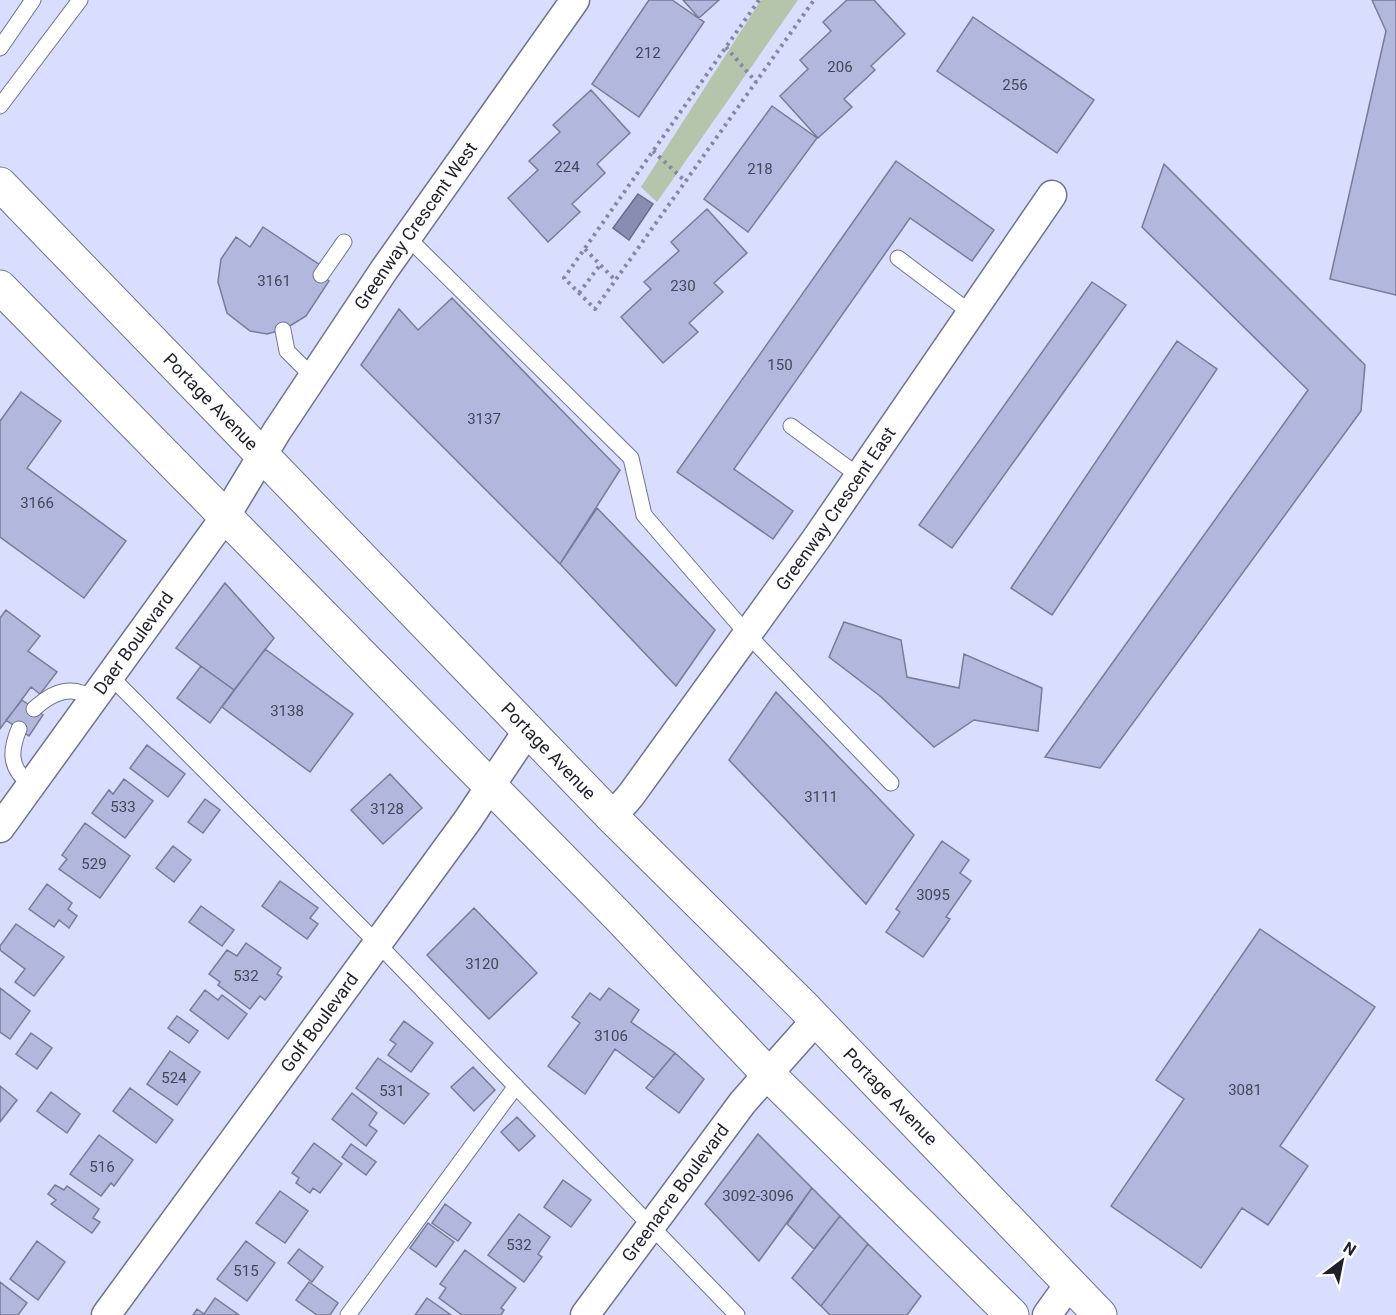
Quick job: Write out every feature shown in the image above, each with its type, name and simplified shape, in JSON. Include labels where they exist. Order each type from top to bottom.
[{"type":"highway","name":"Portage Avenue","points":[[0,184],[612,817],[816,1020],[1101,1315]]},
{"type":"highway","points":[[0,287],[490,786],[768,1074],[1012,1315]]},
{"type":"street","name":"Greenway Crescent West","points":[[263,457],[407,237],[570,2]]},
{"type":"street","name":"Greenway Crescent East","points":[[612,817],[631,795],[860,476],[1052,195]]},
{"type":"street","name":"Daer Boulevard","points":[[3,817],[30,785],[225,517],[263,457]]},
{"type":"street","name":"Golf Boulevard","points":[[106,1315],[378,944],[528,730]]},
{"type":"street","name":"Greenacre Boulevard","points":[[585,1315],[743,1102],[816,1020]]},
{"type":"street","points":[[1047,1315],[1070,1283]]},
{"type":"lane","points":[[0,48],[33,0]]},
{"type":"lane","points":[[0,106],[80,0]]},
{"type":"lane","points":[[0,34],[19,20]]},
{"type":"lane","points":[[407,237],[631,458],[644,515],[748,634],[891,783]]},
{"type":"lane","points":[[321,275],[344,242]]},
{"type":"lane","points":[[898,258],[971,313]]},
{"type":"lane","points":[[283,330],[287,351],[314,378]]},
{"type":"lane","points":[[791,426],[860,476]]},
{"type":"lane","points":[[110,676],[378,944],[737,1315]]},
{"type":"lane","points":[[34,709],[55,694],[74,690],[93,699]]},
{"type":"lane","points":[[19,729],[12,747],[12,760],[20,777],[30,785]]},
{"type":"lane","points":[[348,1315],[516,1086]]},
{"type":"path","points":[[759,0],[564,278],[595,309],[814,0]]},
{"type":"path","points":[[726,47],[756,82]]},
{"type":"path","points":[[653,151],[685,181]]},
{"type":"path","points":[[585,249],[615,280]]},
{"type":"path","points":[[579,293],[600,265]]},
{"type":"green space","points":[[761,0],[798,0],[657,202],[641,187]]},
{"type":"water","points":[[638,194],[653,204],[629,240],[613,228]]},
{"type":"building","points":[[649,0],[672,0],[704,22],[639,117],[592,84]]},
{"type":"building","points":[[683,0],[719,0],[699,18]]},
{"type":"building","points":[[847,0],[874,0],[905,34],[871,66],[875,70],[844,99],[852,107],[818,138],[780,96],[808,69],[800,60],[831,31],[823,22]]},
{"type":"building","points":[[1372,0],[1396,0],[1396,295],[1330,279],[1386,31]]},
{"type":"building","points":[[973,17],[1094,100],[1057,153],[937,71]]},
{"type":"building","points":[[591,90],[630,133],[597,164],[605,173],[572,204],[580,212],[548,242],[508,198],[538,170],[529,161],[560,132],[553,125]]},
{"type":"building","points":[[772,106],[817,138],[748,232],[704,199]]},
{"type":"building","points":[[896,161],[994,230],[972,261],[910,218],[734,469],[793,511],[773,539],[677,472]]},
{"type":"building","points":[[1164,164],[1365,365],[1361,411],[1100,768],[1045,757],[1308,390],[1142,227]]},
{"type":"building","points":[[707,209],[747,253],[714,283],[723,292],[689,323],[698,332],[663,363],[621,317],[651,289],[644,282],[679,251],[671,242]]},
{"type":"building","points":[[263,227],[320,265],[315,271],[329,281],[306,316],[285,329],[267,334],[250,331],[227,313],[218,282],[221,259],[236,237],[250,247]]},
{"type":"building","points":[[1092,282],[1126,305],[952,548],[919,525]]},
{"type":"building","points":[[452,298],[620,470],[560,564],[361,365],[399,309],[418,330]]},
{"type":"building","points":[[1177,341],[1217,369],[1052,615],[1011,588]]},
{"type":"building","points":[[21,392],[61,421],[27,468],[126,541],[84,598],[0,537],[0,421]]},
{"type":"building","points":[[597,508],[715,630],[676,686],[560,564]]},
{"type":"building","points":[[225,583],[274,638],[234,690],[176,648]]},
{"type":"building","points":[[6,610],[40,636],[28,651],[57,672],[40,694],[31,687],[0,729],[0,618]]},
{"type":"building","points":[[844,622],[901,640],[907,677],[959,688],[964,654],[1042,688],[1038,731],[974,720],[934,747],[880,696],[829,657]]},
{"type":"building","points":[[265,649],[353,714],[310,772],[222,707]]},
{"type":"building","points":[[201,666],[234,690],[210,723],[177,698]]},
{"type":"building","points":[[776,692],[914,835],[866,904],[729,760]]},
{"type":"building","points":[[22,700],[43,715],[29,736],[6,720]]},
{"type":"building","points":[[147,745],[185,774],[168,797],[130,768]]},
{"type":"building","points":[[390,774],[422,808],[383,844],[351,810]]},
{"type":"building","points":[[124,779],[153,801],[125,838],[92,813],[109,790],[113,794]]},
{"type":"building","points":[[205,799],[220,810],[203,833],[188,822]]},
{"type":"building","points":[[85,823],[130,856],[100,898],[59,869],[67,859],[62,855]]},
{"type":"building","points":[[942,841],[969,860],[960,873],[971,881],[946,917],[950,919],[923,957],[886,932],[900,912],[896,909]]},
{"type":"building","points":[[173,846],[191,860],[174,882],[156,868]]},
{"type":"building","points":[[280,881],[318,908],[310,918],[318,924],[307,939],[262,906]]},
{"type":"building","points":[[47,884],[72,903],[68,909],[77,916],[69,928],[59,920],[54,927],[29,909]]},
{"type":"building","points":[[201,906],[234,930],[222,946],[189,922]]},
{"type":"building","points":[[474,908],[537,973],[489,1019],[427,955]]},
{"type":"building","points":[[16,924],[64,957],[34,996],[15,982],[25,969],[0,950],[0,946]]},
{"type":"building","points":[[1260,929],[1375,1007],[1280,1146],[1308,1166],[1268,1225],[1242,1208],[1201,1268],[1111,1206],[1184,1099],[1156,1080]]},
{"type":"building","points":[[246,943],[281,968],[277,974],[282,977],[265,1000],[260,996],[250,1009],[218,985],[220,982],[209,974],[227,950],[237,956]]},
{"type":"building","points":[[0,988],[30,1011],[10,1039],[0,1032]]},
{"type":"building","points":[[609,988],[639,1010],[631,1022],[675,1053],[654,1078],[615,1049],[585,1094],[548,1066],[580,1023],[572,1017],[590,993],[600,1000]]},
{"type":"building","points":[[205,990],[218,1000],[222,995],[247,1014],[228,1039],[190,1010]]},
{"type":"building","points":[[177,1016],[198,1031],[189,1043],[168,1028]]},
{"type":"building","points":[[404,1021],[433,1043],[411,1072],[388,1055],[396,1044],[390,1040]]},
{"type":"building","points":[[31,1033],[52,1048],[37,1069],[16,1054]]},
{"type":"building","points":[[170,1051],[200,1072],[177,1105],[147,1084]]},
{"type":"building","points":[[675,1053],[704,1079],[679,1113],[646,1088]]},
{"type":"building","points":[[378,1058],[429,1094],[404,1124],[356,1088]]},
{"type":"building","points":[[473,1067],[495,1090],[474,1111],[451,1087]]},
{"type":"building","points":[[0,1086],[17,1100],[0,1122]]},
{"type":"building","points":[[130,1088],[173,1120],[156,1143],[113,1111]]},
{"type":"building","points":[[51,1092],[80,1114],[67,1133],[37,1111]]},
{"type":"building","points":[[352,1093],[377,1113],[369,1125],[377,1131],[366,1146],[332,1119]]},
{"type":"building","points":[[517,1117],[535,1136],[519,1151],[501,1132]]},
{"type":"building","points":[[758,1134],[812,1188],[759,1261],[705,1204]]},
{"type":"building","points":[[99,1135],[133,1160],[114,1186],[111,1183],[101,1196],[70,1174]]},
{"type":"building","points":[[314,1143],[342,1164],[320,1193],[313,1188],[310,1193],[296,1183],[299,1178],[292,1173]]},
{"type":"building","points":[[351,1144],[376,1162],[366,1175],[342,1157]]},
{"type":"building","points":[[563,1180],[591,1200],[571,1227],[544,1207]]},
{"type":"building","points":[[55,1185],[64,1190],[67,1186],[99,1209],[93,1218],[100,1222],[92,1233],[51,1204],[56,1200],[48,1194]]},
{"type":"building","points":[[812,1188],[840,1216],[814,1249],[787,1224]]},
{"type":"building","points":[[280,1191],[308,1211],[285,1243],[256,1223]]},
{"type":"building","points":[[445,1204],[471,1223],[458,1241],[432,1223]]},
{"type":"building","points":[[519,1214],[550,1237],[538,1254],[542,1257],[524,1282],[488,1255]]},
{"type":"building","points":[[840,1216],[868,1244],[821,1306],[792,1278]]},
{"type":"building","points":[[428,1223],[454,1242],[436,1267],[410,1248]]},
{"type":"building","points":[[37,1241],[65,1262],[38,1300],[10,1279]]},
{"type":"building","points":[[246,1241],[275,1263],[247,1301],[217,1279]]},
{"type":"building","points":[[868,1244],[921,1296],[907,1315],[830,1315],[821,1306]]},
{"type":"building","points":[[299,1249],[323,1267],[312,1282],[288,1263]]},
{"type":"building","points":[[465,1250],[516,1288],[501,1308],[504,1310],[501,1315],[462,1315],[439,1298],[446,1288],[440,1284]]},
{"type":"building","points":[[0,1282],[27,1303],[18,1315],[0,1315]]},
{"type":"building","points":[[309,1282],[338,1303],[330,1315],[317,1315],[296,1300]]},
{"type":"building","points":[[215,1298],[239,1315],[193,1315],[197,1309],[204,1314]]},
{"type":"building","points":[[427,1298],[451,1315],[415,1315]]}]
